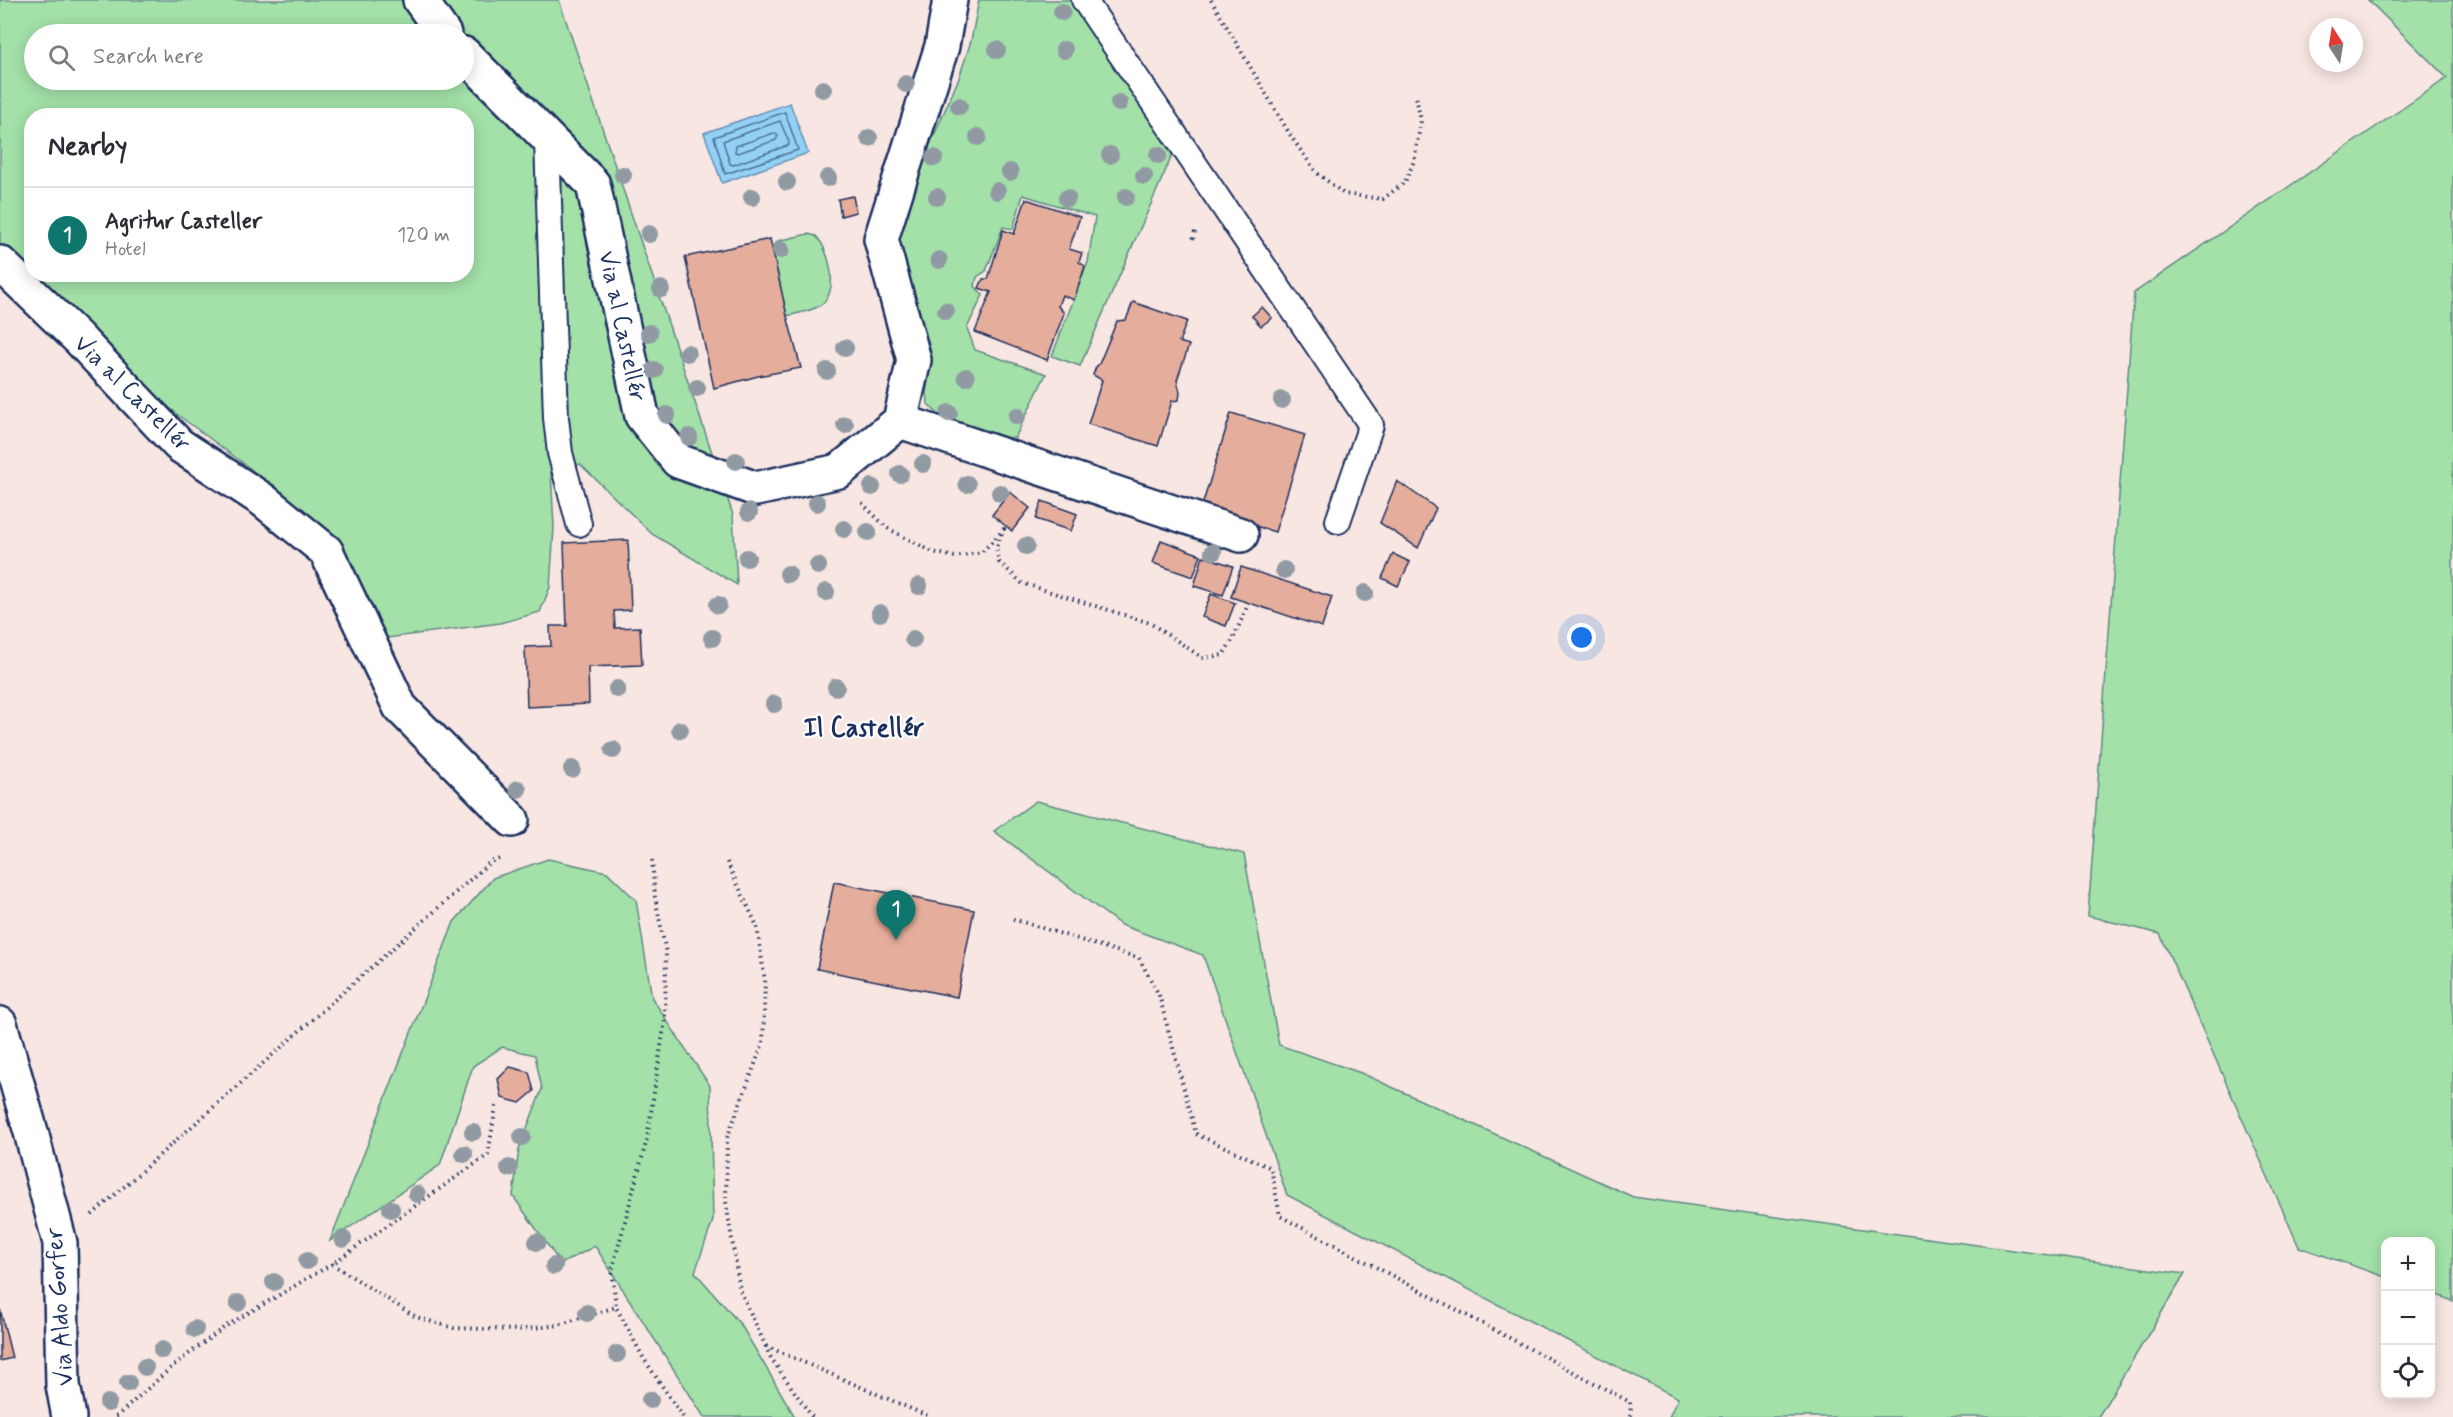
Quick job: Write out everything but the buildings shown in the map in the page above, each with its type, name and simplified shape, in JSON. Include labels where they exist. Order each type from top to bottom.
[{"type":"street","points":[[420,0],[437,24]]},
{"type":"street","points":[[950,0],[942,46],[881,239],[914,360],[900,421],[1241,535]]},
{"type":"street","name":"Via al Castellér","points":[[474,64],[593,184],[642,416],[678,461],[756,489],[839,471],[900,421]]},
{"type":"street","name":"Via al Castellér","points":[[0,263],[78,338],[180,445],[263,500],[326,551],[400,707],[512,820]]},
{"type":"street","name":"Via Aldo Gorfer","points":[[0,1024],[60,1243],[63,1385],[69,1417]]},
{"type":"lane","points":[[1084,0],[1371,425],[1338,520]]},
{"type":"lane","points":[[547,139],[556,418],[560,453],[579,524]]},
{"type":"path","points":[[1211,0],[1292,138],[1316,172],[1344,194],[1383,199],[1405,182],[1413,161],[1421,121],[1416,96]]},
{"type":"path","points":[[839,471],[859,500],[887,528],[933,552],[955,557],[982,552],[1004,529],[996,547],[999,562],[1022,583],[1150,624],[1203,658],[1223,655],[1247,607]]},
{"type":"path","points":[[60,1243],[490,862],[509,856]]},
{"type":"path","points":[[652,860],[655,897],[666,953],[665,1020],[647,1139],[612,1270],[616,1307],[644,1359],[683,1417]]},
{"type":"path","points":[[727,862],[757,926],[765,982],[763,1043],[727,1138],[726,1202],[740,1290],[771,1358],[812,1417]]},
{"type":"path","points":[[1013,919],[1139,958],[1159,995],[1196,1134],[1271,1168],[1280,1216],[1630,1402],[1631,1417]]},
{"type":"path","points":[[116,1417],[174,1365],[226,1326],[332,1264],[488,1155],[496,1106]]},
{"type":"path","points":[[332,1264],[416,1317],[454,1328],[519,1330],[558,1325],[616,1307]]},
{"type":"path","points":[[766,1346],[930,1417]]},
{"type":"green space","points":[[0,0],[559,0],[733,515],[737,585],[652,534],[580,464],[551,472],[554,527],[550,587],[540,612],[500,623],[387,638],[332,535],[247,466],[178,415],[100,347],[34,282],[474,282],[474,108],[24,108],[24,273],[0,249]]},
{"type":"green space","points":[[979,0],[1071,0],[1165,130],[1178,142],[1080,366],[1052,356],[1088,262],[1095,217],[1023,195],[1013,229],[1003,227],[986,271],[977,277],[975,286],[983,295],[967,328],[975,350],[1046,374],[1015,438],[993,437],[945,421],[928,404],[925,363],[894,235],[918,172],[959,78],[971,41]]},
{"type":"green space","points":[[2368,0],[2453,0],[2453,1301],[2435,1294],[2435,1237],[2381,1237],[2381,1276],[2299,1247],[2160,934],[2088,916],[2134,293],[2447,78]]},
{"type":"green space","points":[[808,234],[816,236],[821,242],[828,259],[831,279],[828,296],[820,306],[787,316],[772,247],[778,241]]},
{"type":"green space","points":[[1036,801],[1244,854],[1279,1045],[1361,1073],[1633,1197],[2185,1274],[2098,1417],[1669,1417],[1678,1398],[1287,1195],[1203,955],[1121,925],[994,831]]},
{"type":"green space","points":[[548,859],[607,872],[636,900],[652,998],[710,1086],[713,1220],[695,1272],[741,1325],[795,1417],[704,1417],[595,1246],[561,1264],[513,1196],[519,1149],[542,1089],[535,1055],[502,1047],[473,1066],[440,1165],[330,1241],[454,922],[493,878]]},
{"type":"water","points":[[790,103],[808,153],[722,183],[704,133]]},
{"type":"place","name":"Agritur Casteller","points":[[896,940]]},
{"type":"district","name":"Il Castellér","points":[[864,727]]}]
